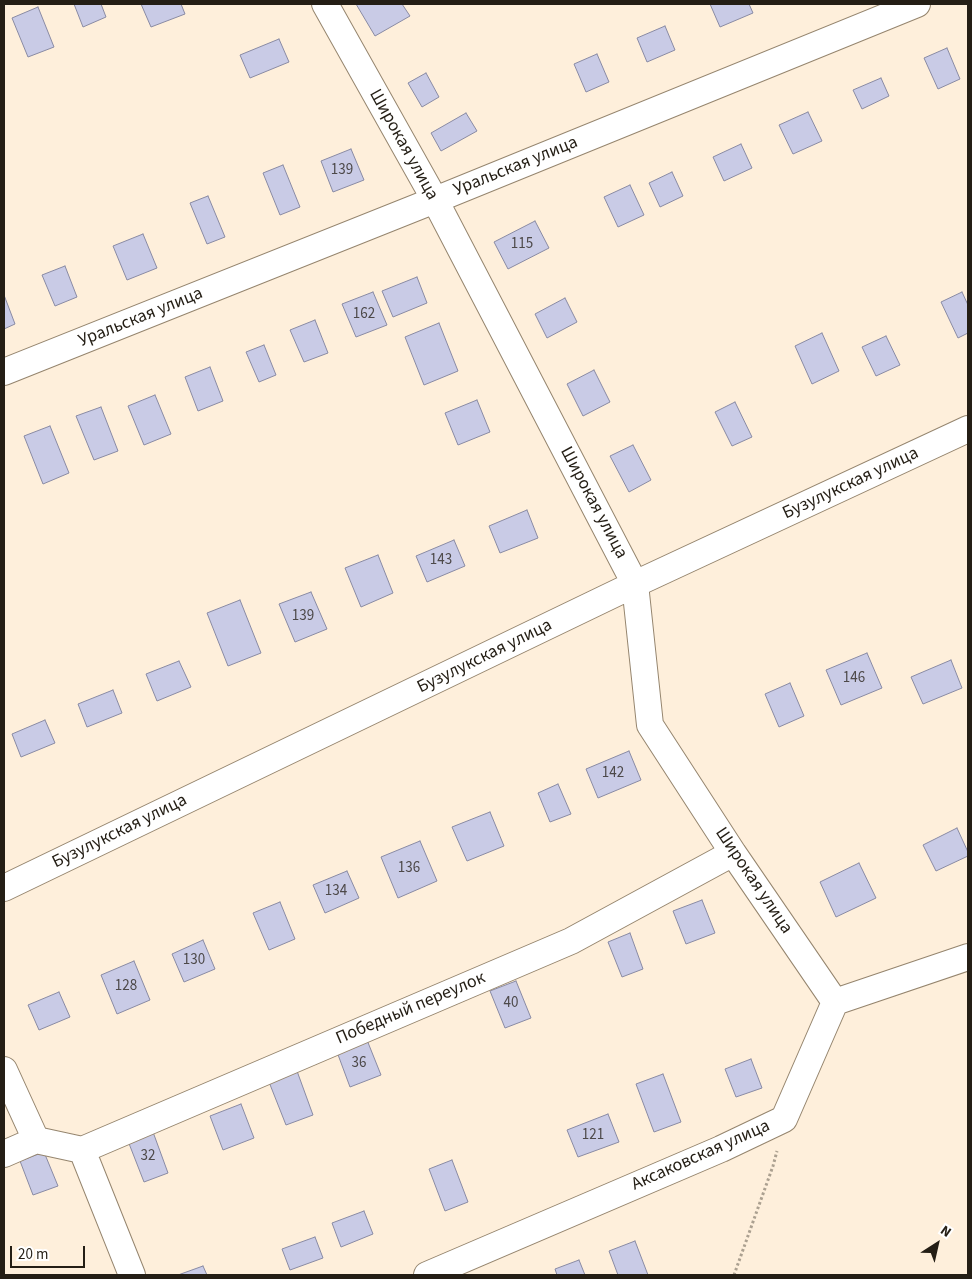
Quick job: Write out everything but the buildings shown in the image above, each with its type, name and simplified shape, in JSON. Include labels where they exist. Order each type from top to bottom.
[{"type":"street","name":"Широкая улица","points":[[325,4],[435,200],[635,584],[650,725],[733,852],[835,1002]]},
{"type":"street","name":"Уральская улица","points":[[4,372],[435,200],[917,4]]},
{"type":"street","name":"Бузулукская улица","points":[[4,888],[635,584],[968,430]]},
{"type":"street","name":"Победный переулок","points":[[82,1150],[571,941],[733,852]]},
{"type":"street","points":[[835,1002],[968,957]]},
{"type":"street","name":"Аксаковская улица","points":[[427,1275],[721,1149],[784,1119],[835,1002]]},
{"type":"street","points":[[4,1070],[36,1140]]},
{"type":"street","points":[[4,1154],[36,1140],[82,1150],[132,1275]]},
{"type":"path","points":[[734,1275],[773,1166],[784,1119]]}]
